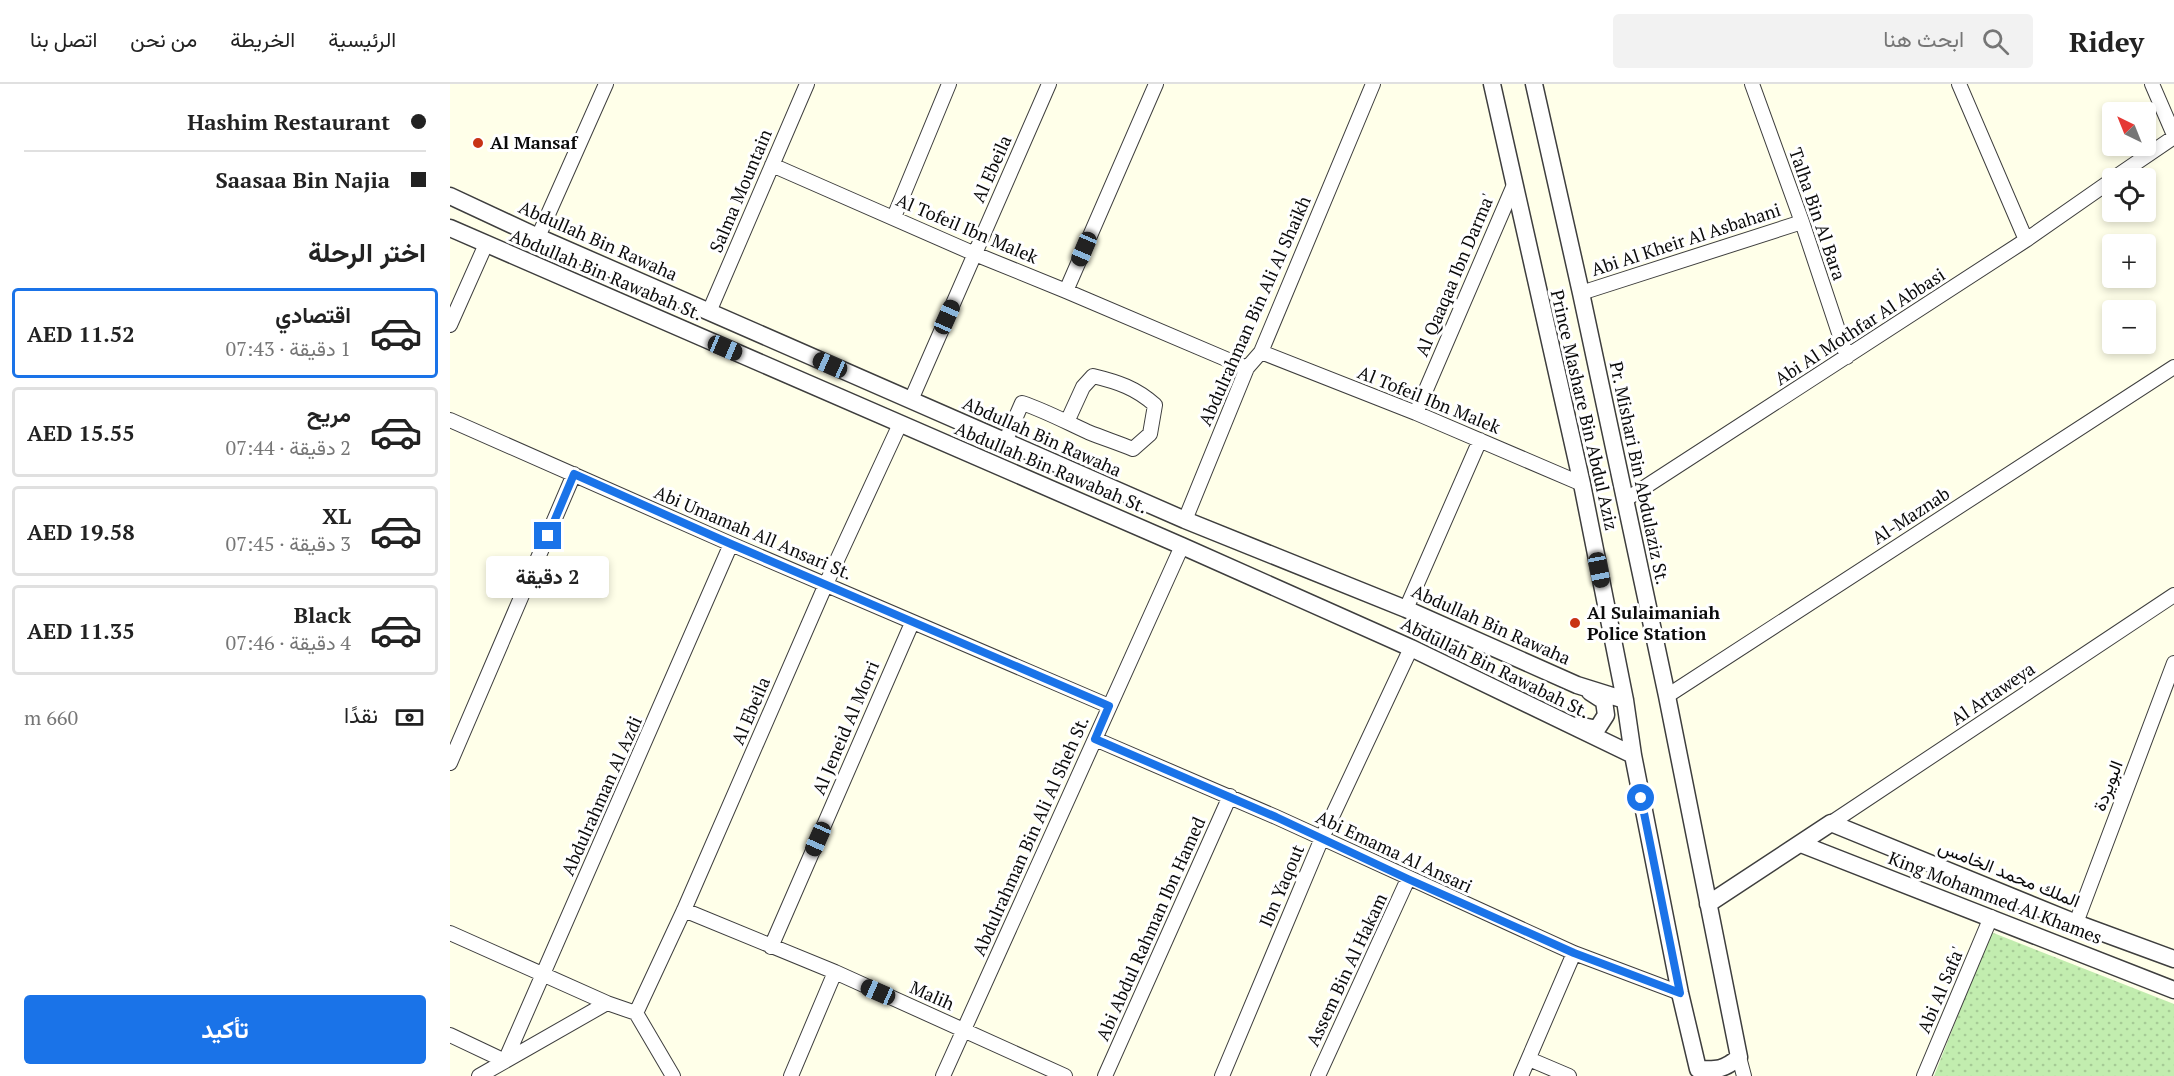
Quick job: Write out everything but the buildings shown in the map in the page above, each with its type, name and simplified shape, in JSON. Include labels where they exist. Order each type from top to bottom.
[{"type":"street","points":[[538,237],[605,87],[590,84]]},
{"type":"street","name":"Salma Mountain","points":[[709,312],[807,84]]},
{"type":"street","points":[[894,217],[950,84]]},
{"type":"street","name":"Al Ebeila","points":[[911,400],[1049,84]]},
{"type":"street","points":[[1066,291],[1156,84]]},
{"type":"street","name":"Abdulrahman Bin Ali Al Shaikh","points":[[1185,520],[1247,368],[1261,352],[1373,84]]},
{"type":"street","name":"Prince Mashare Bin Abdul Aziz","points":[[1492,84],[1582,484],[1680,993],[1699,1073]]},
{"type":"street","name":"Pr. Mishari Bin Abdulaziz St.","points":[[1534,84],[1667,696],[1739,1057]]},
{"type":"street","name":"Talha Bin Al Bara","points":[[1752,84],[1802,222],[1847,357]]},
{"type":"street","points":[[1959,84],[2026,240]]},
{"type":"street","points":[[2152,84],[2174,136]]},
{"type":"street","name":"Abi Al Mothfar Al Abbasi","points":[[2129,168],[2174,136]]},
{"type":"street","name":"Al Tofeil Ibn Malek","points":[[772,165],[975,254],[1247,368]]},
{"type":"street","name":"Al Qaaqaa Ibn Darma'","points":[[1416,413],[1514,185]]},
{"type":"street","name":"Abi Al Mothfar Al Abbasi","points":[[1625,500],[2026,240],[2102,187]]},
{"type":"street","name":"Abdullah Bin Rawaha","points":[[450,196],[538,237],[1185,520],[1406,609],[1577,685],[1625,700]]},
{"type":"street","name":"Abi Al Kheir Al Asbahani","points":[[1581,293],[1802,222]]},
{"type":"street","name":"Abdullah Bin Rawabah St.","points":[[450,228],[1182,546],[1410,648],[1633,755]]},
{"type":"street","points":[[450,325],[486,244]]},
{"type":"street","name":"Al Tofeil Ibn Malek","points":[[1261,352],[1416,413],[1582,484]]},
{"type":"street","name":"Al-Maznab","points":[[1667,696],[2174,367]]},
{"type":"street","points":[[1005,442],[1022,404],[1047,411],[1067,422],[1133,448],[1150,434],[1155,405],[1141,392],[1093,376],[1083,387],[1067,422]]},
{"type":"street","name":"Abi Umamah All Ansari St.","points":[[450,420],[912,623],[1109,706]]},
{"type":"street","name":"Al Ebeila","points":[[636,1013],[684,910],[826,584],[900,424]]},
{"type":"street","points":[[1406,609],[1480,440]]},
{"type":"street","points":[[450,763],[574,474]]},
{"type":"street","name":"Abdulrahman Al Azdi","points":[[505,1061],[731,544]]},
{"type":"street","name":"Abdulrahman Bin Ali Al Sheh St.","points":[[943,1076],[1182,546]]},
{"type":"street","name":"Al Artaweya","points":[[1831,824],[2174,595]]},
{"type":"street","name":"Al Jeneid Al Morri","points":[[771,947],[912,623]]},
{"type":"street","name":"Ibn Yaqout","points":[[1222,1076],[1322,838],[1410,648]]},
{"type":"street","name":"البويردة","points":[[2076,922],[2174,663]]},
{"type":"street","points":[[1565,723],[1597,729],[1606,715],[1604,701],[1577,685]]},
{"type":"street","name":"Abi Emama Al Ansari","points":[[1095,739],[1230,796],[1574,953],[1680,993]]},
{"type":"street","name":"Abi Abdul Rahman Ibn Hamed","points":[[1105,1076],[1230,796]]},
{"type":"street","points":[[1708,904],[1831,824]]},
{"type":"street","name":"الملك محمد الخامس","points":[[1831,824],[2174,959]]},
{"type":"street","name":"King Mohammed Al Khames","points":[[1801,844],[2174,990]]},
{"type":"street","name":"Assem Bin Al Hakam","points":[[1318,1076],[1408,879]]},
{"type":"street","name":"Malih","points":[[684,910],[835,972],[1065,1076]]},
{"type":"street","name":"Abi Al Safa'","points":[[1924,1076],[1991,917]]},
{"type":"street","points":[[450,933],[607,1003],[636,1013],[673,1076]]},
{"type":"street","points":[[1521,1076],[1574,953]]},
{"type":"street","points":[[791,1076],[835,972]]},
{"type":"street","points":[[479,1076],[607,1003]]},
{"type":"street","points":[[450,1035],[505,1061]]},
{"type":"street","points":[[1699,1073],[1728,1066],[1739,1057],[1744,1076]]},
{"type":"street","points":[[1529,1059],[1569,1076]]},
{"type":"green space","points":[[1991,932],[2174,1004],[2174,1076],[1934,1076]]},
{"type":"place","name":"Al Mansaf","points":[[478,143]]},
{"type":"place","name":"Al Sulaimaniah Police Station","points":[[1575,623]]},
{"type":"route","points":[[548,536],[574,474],[912,623],[1109,706],[1095,739],[1230,796],[1574,953],[1680,993],[1641,798]]}]
